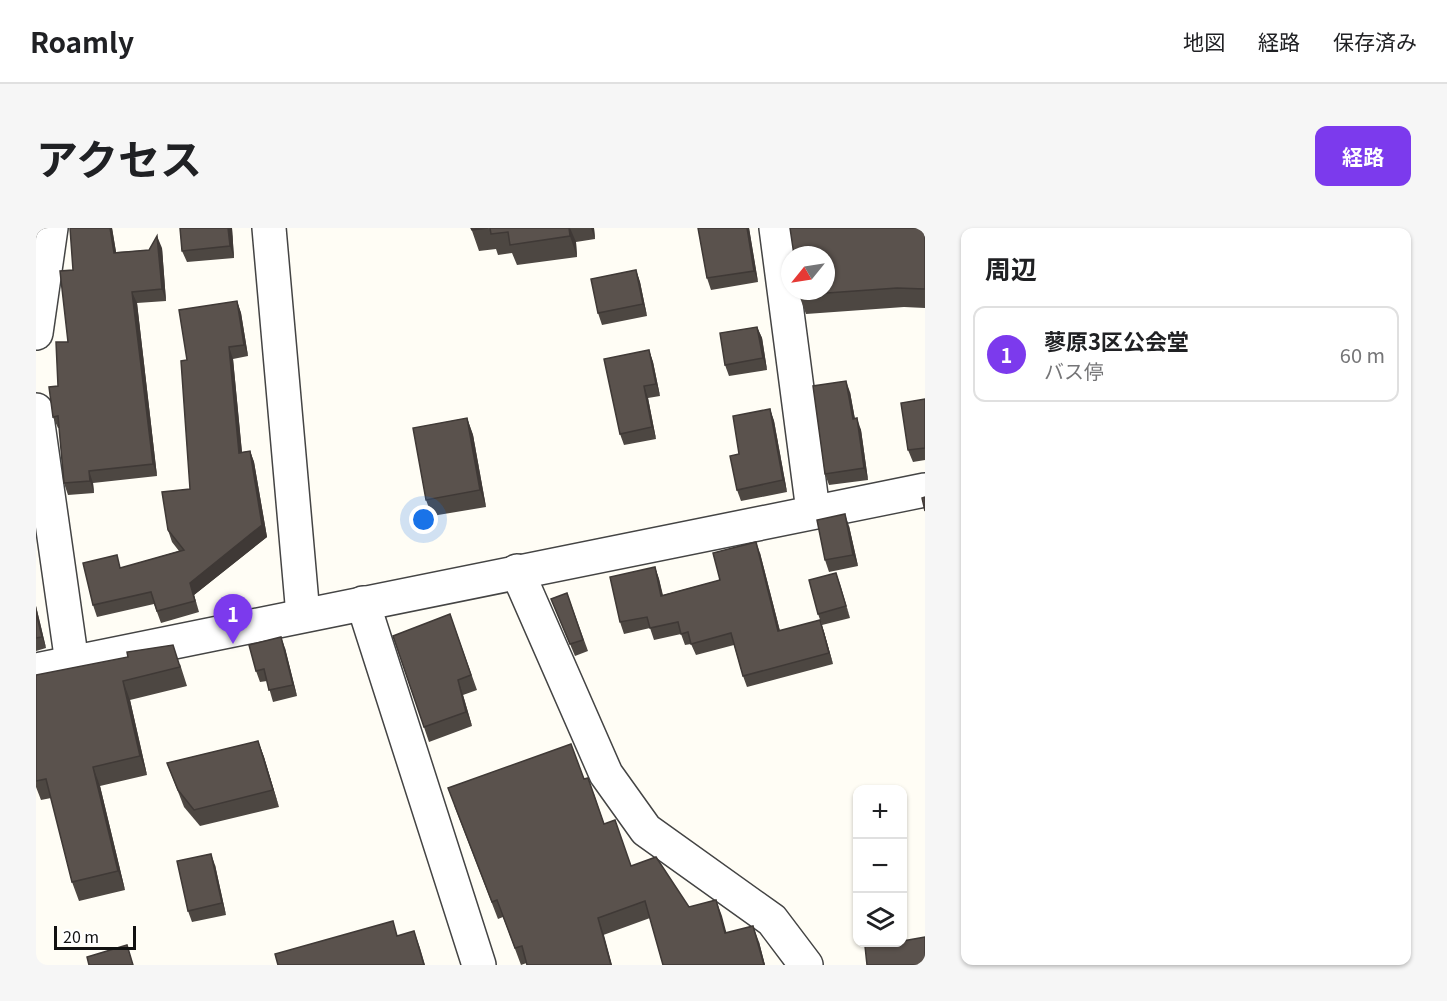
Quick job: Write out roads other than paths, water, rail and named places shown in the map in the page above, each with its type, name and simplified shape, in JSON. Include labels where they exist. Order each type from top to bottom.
[{"type":"street","points":[[36,333],[51,228]]},
{"type":"street","points":[[269,228],[303,615]]},
{"type":"street","points":[[776,228],[813,511]]},
{"type":"street","points":[[36,410],[72,663]]},
{"type":"street","points":[[36,670],[925,490]]},
{"type":"street","points":[[517,571],[606,774],[646,830],[772,920],[806,965]]},
{"type":"street","points":[[363,603],[479,965]]},
{"type":"place","name":"蓼原3区公会堂","points":[[233,644]]}]
